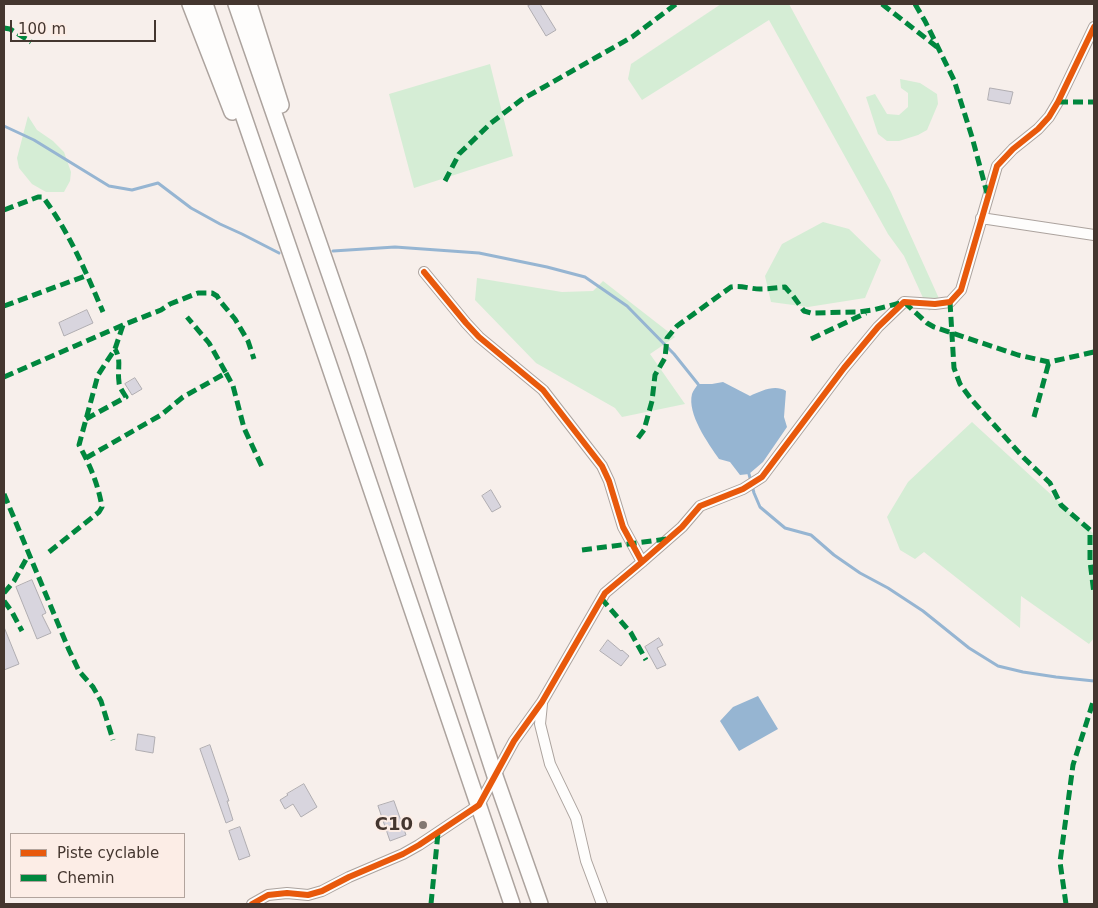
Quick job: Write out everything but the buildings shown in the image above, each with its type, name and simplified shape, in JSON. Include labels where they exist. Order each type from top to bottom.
[{"type":"highway","points":[[190,4],[328,359]]},
{"type":"highway","points":[[205,4],[328,359],[512,904]]},
{"type":"highway","points":[[236,4],[356,353],[495,776],[540,904]]},
{"type":"highway","points":[[249,4],[356,353]]},
{"type":"street","points":[[252,904],[268,895],[287,893],[308,895],[322,891],[419,846],[479,805],[514,741],[542,702],[604,593],[682,527],[700,506],[743,489],[762,477],[844,368],[878,327],[904,302],[935,304],[950,302],[961,290],[997,166],[1013,149],[1050,117],[1094,27]]},
{"type":"street","points":[[981,218],[1094,235]]},
{"type":"street","points":[[424,272],[479,337],[543,390],[602,466],[609,481],[623,527],[642,562]]},
{"type":"street","points":[[542,702],[540,724],[550,764],[576,818],[586,861],[602,904]]},
{"type":"green space","points":[[721,4],[789,4],[891,192],[941,303],[929,311],[904,256],[888,234],[769,20],[642,100],[628,79],[631,64]]},
{"type":"green space","points":[[490,64],[513,156],[414,188],[389,94]]},
{"type":"green space","points":[[900,79],[920,83],[937,94],[938,104],[927,130],[899,141],[887,141],[878,134],[866,97],[875,94],[887,114],[899,115],[908,107],[908,93],[901,88]]},
{"type":"green space","points":[[28,116],[37,130],[53,141],[64,152],[71,172],[70,181],[64,192],[46,192],[32,184],[19,168],[17,158]]},
{"type":"green space","points":[[823,222],[849,229],[881,260],[865,298],[808,307],[771,302],[765,276],[782,244]]},
{"type":"green space","points":[[477,278],[562,292],[593,291],[603,281],[675,337],[650,354],[685,404],[622,417],[615,408],[536,363],[475,300]]},
{"type":"green space","points":[[972,422],[1094,534],[1094,638],[1089,644],[1021,596],[1020,628],[924,552],[915,559],[900,550],[887,517],[908,482]]},
{"type":"water","points":[[723,382],[750,396],[773,388],[786,391],[784,417],[787,427],[763,462],[749,474],[740,475],[730,462],[719,459],[695,419],[691,402],[692,394],[698,384]]},
{"type":"water","points":[[758,696],[778,729],[739,751],[720,721],[733,707]]},
{"type":"waterway","points":[[4,126],[34,140],[109,186],[132,190],[158,183],[191,208],[279,253]]},
{"type":"waterway","points":[[333,251],[395,247],[479,253],[585,277],[627,306],[674,354],[698,384]]},
{"type":"waterway","points":[[749,474],[760,507],[785,528],[811,535],[834,555],[923,611],[969,648],[998,666],[1023,672],[1094,681]]},
{"type":"marked path","points":[[445,181],[459,154],[491,123],[521,100],[632,37],[676,4]]},
{"type":"marked path","points":[[882,4],[937,47]]},
{"type":"marked path","points":[[915,4],[954,80],[987,193]]},
{"type":"marked path","points":[[4,28],[10,29],[31,42]]},
{"type":"marked path","points":[[1058,102],[1094,102]]},
{"type":"marked path","points":[[4,210],[38,197],[43,197],[69,238],[103,312]]},
{"type":"marked path","points":[[4,306],[88,275]]},
{"type":"marked path","points":[[638,438],[644,430],[652,401],[655,375],[665,358],[667,338],[677,326],[731,287],[760,289],[785,287],[804,311],[811,313],[858,312],[904,302],[934,327],[1018,355],[1049,362],[1094,352]]},
{"type":"marked path","points":[[4,377],[198,293],[212,293],[217,296],[235,319],[248,341],[254,359]]},
{"type":"marked path","points":[[950,302],[954,368],[960,384],[1023,457],[1050,483],[1061,505],[1090,530],[1090,561],[1094,594]]},
{"type":"marked path","points":[[811,339],[866,313]]},
{"type":"marked path","points":[[86,458],[161,415],[183,397],[226,373],[209,343],[187,317]]},
{"type":"marked path","points":[[49,552],[99,512],[102,507],[93,475],[79,445],[98,375],[115,349],[123,325]]},
{"type":"marked path","points":[[86,419],[126,397],[119,384],[119,361],[115,349]]},
{"type":"marked path","points":[[1034,417],[1049,362]]},
{"type":"marked path","points":[[226,373],[233,386],[244,428],[263,469]]},
{"type":"marked path","points":[[4,494],[69,650],[79,671],[93,687],[101,701],[113,740]]},
{"type":"marked path","points":[[582,550],[667,539]]},
{"type":"marked path","points":[[4,593],[14,581],[29,554]]},
{"type":"marked path","points":[[601,598],[631,633],[646,660]]},
{"type":"marked path","points":[[4,601],[22,631]]},
{"type":"marked path","points":[[1066,904],[1060,862],[1073,765],[1094,699]]},
{"type":"marked path","points":[[431,904],[438,833]]},
{"type":"cycle path","points":[[252,904],[268,895],[287,893],[308,895],[322,891],[349,877],[403,854],[479,805],[514,741],[542,702],[605,593],[682,527],[700,506],[743,489],[762,477],[844,368],[878,327],[904,302],[935,304],[950,302],[961,290],[997,166],[1049,117],[1094,27]]},
{"type":"cycle path","points":[[424,272],[479,337],[543,390],[602,466],[609,481],[623,527],[642,562]]},
{"type":"place","name":"C10","points":[[423,825]]}]
